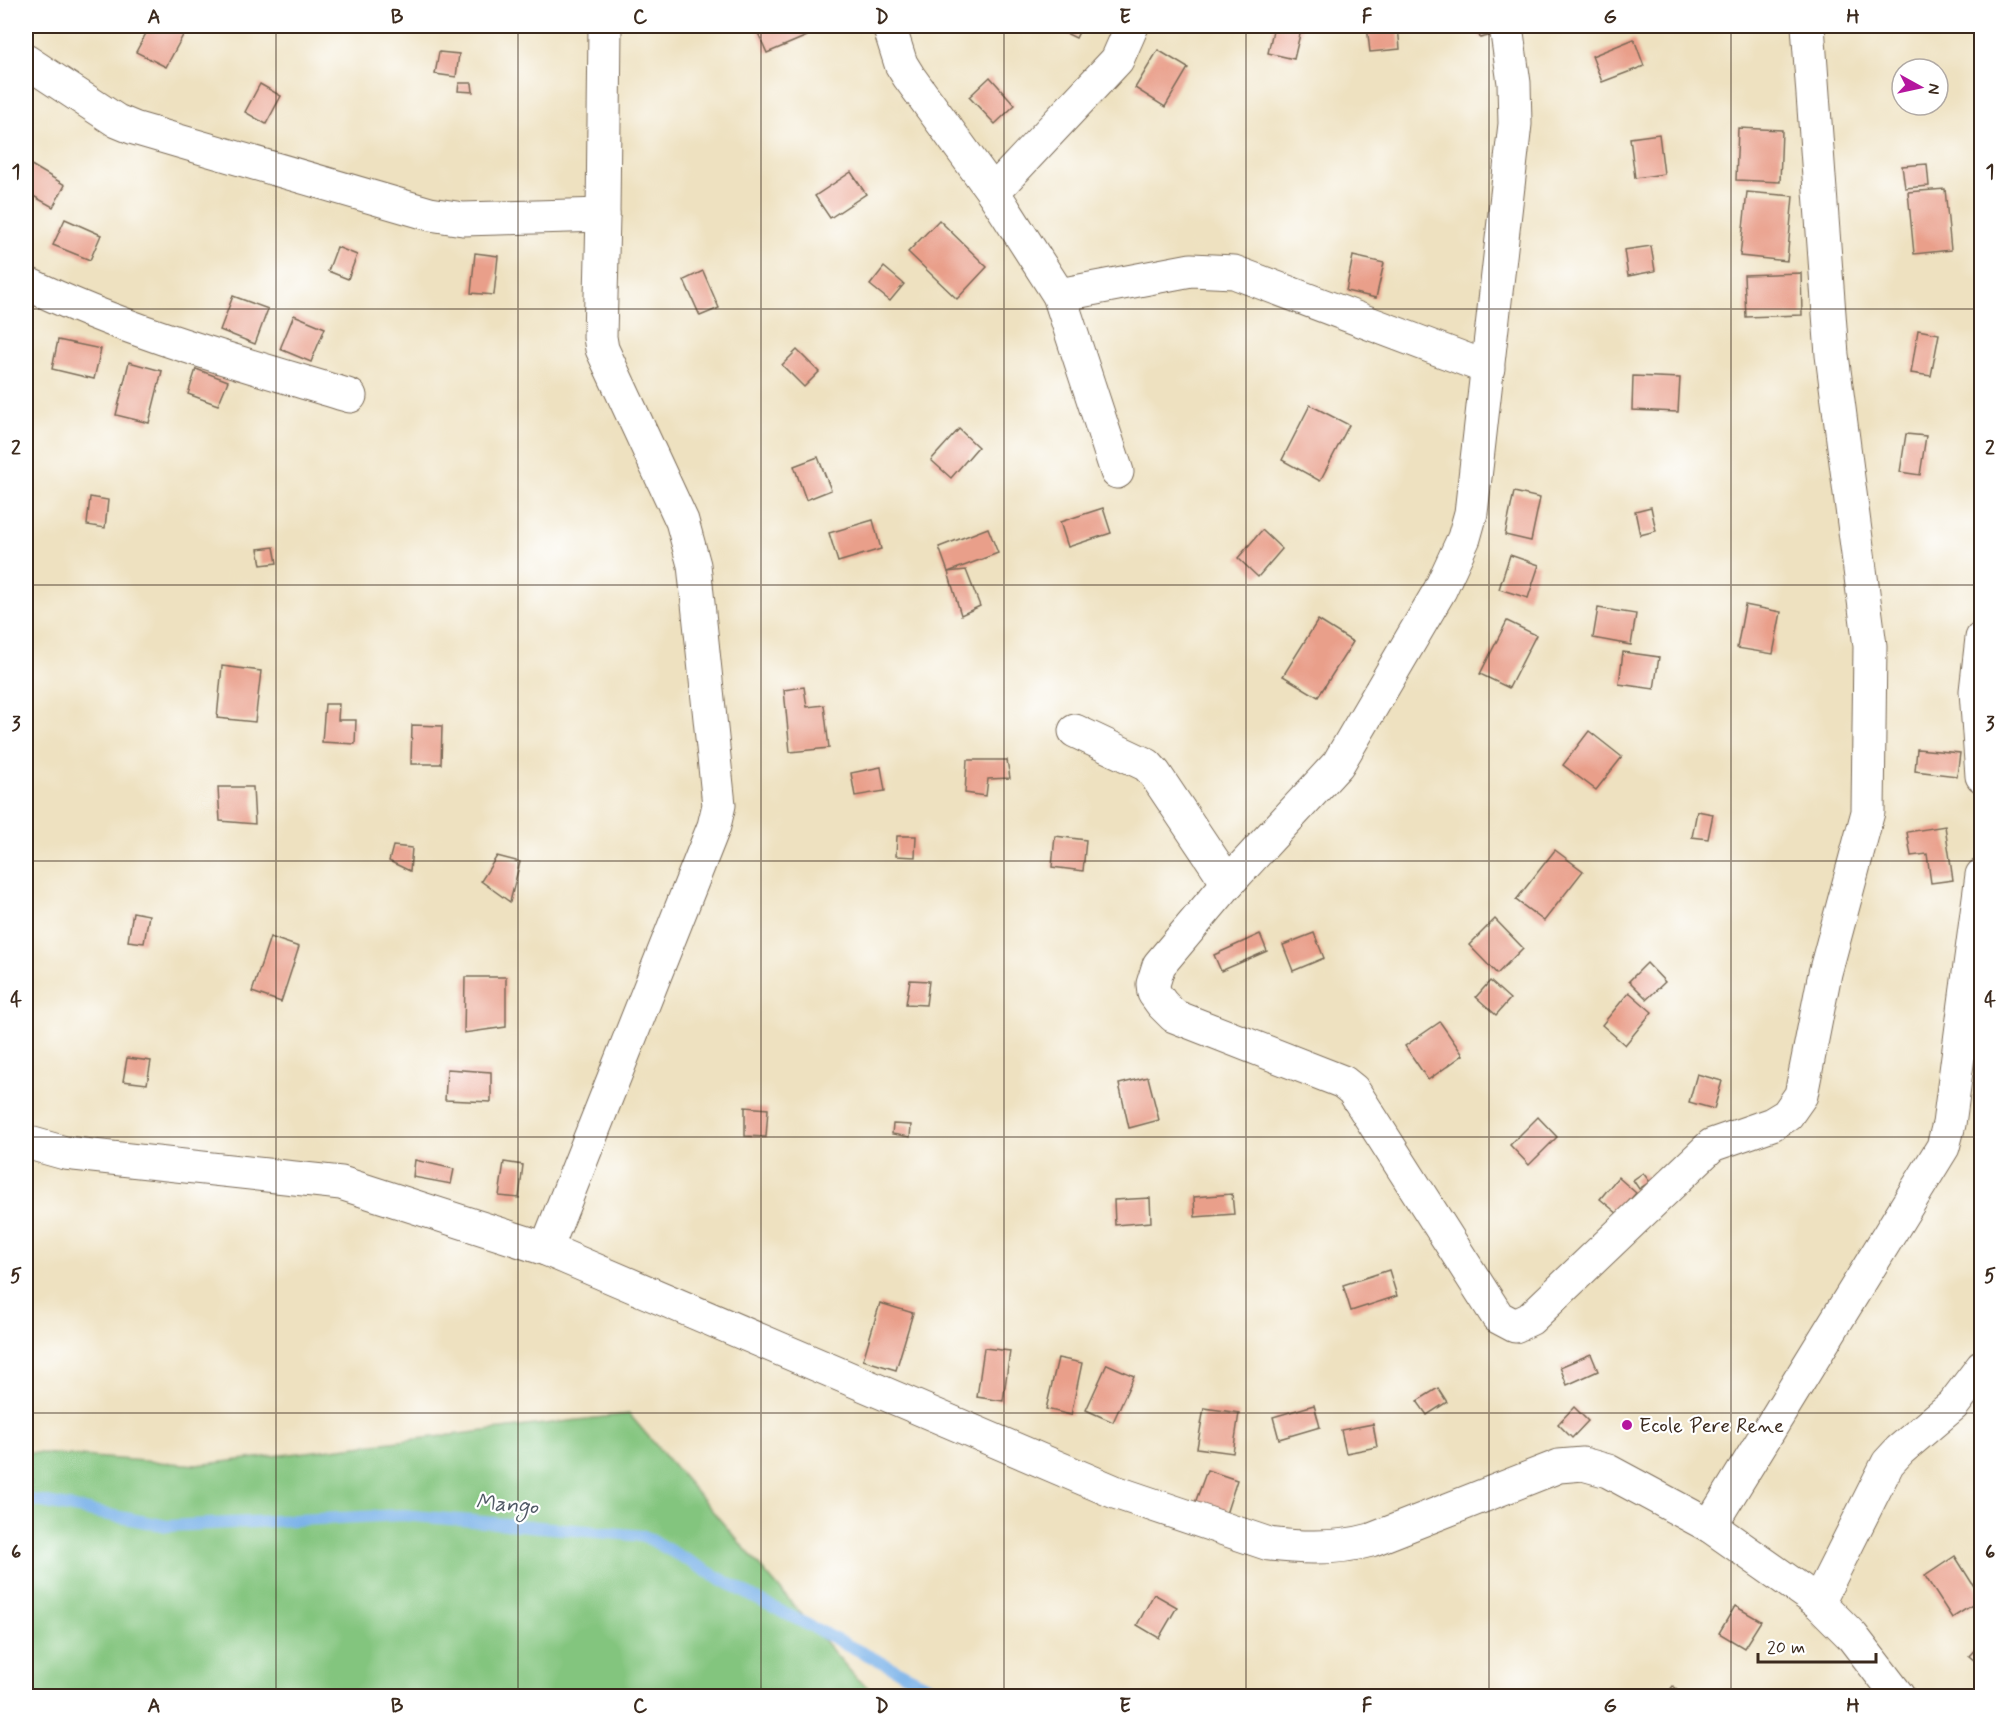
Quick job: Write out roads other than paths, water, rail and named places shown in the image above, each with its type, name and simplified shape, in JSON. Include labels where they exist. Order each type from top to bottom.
[{"type":"street","points":[[546,1249],[714,826],[719,806],[694,565],[682,521],[602,349],[600,337],[605,26]]},
{"type":"street","points":[[889,26],[901,64],[993,192],[1059,295],[1117,472]]},
{"type":"street","points":[[993,192],[1117,60],[1132,26]]},
{"type":"street","points":[[1506,26],[1514,83],[1515,124],[1471,513],[1464,538],[1440,590],[1338,764],[1228,883],[1159,965],[1153,984],[1154,993],[1174,1016],[1343,1082],[1353,1090],[1498,1317],[1515,1326],[1530,1319],[1712,1145],[1772,1124],[1787,1115],[1802,1095],[1825,973],[1868,812],[1870,646],[1832,355],[1808,26]]},
{"type":"street","points":[[26,61],[117,121],[134,128],[430,214],[463,219],[603,216]]},
{"type":"street","points":[[1059,295],[1191,270],[1233,272],[1488,368]]},
{"type":"street","points":[[26,283],[64,302],[205,352],[350,396]]},
{"type":"street","points":[[1982,638],[1976,691],[1982,776]]},
{"type":"street","points":[[1075,731],[1147,765],[1228,883]]},
{"type":"street","points":[[1710,1526],[1943,1147],[1949,1124],[1982,875]]},
{"type":"street","points":[[26,1142],[65,1152],[341,1183],[546,1249],[1115,1492],[1269,1544],[1354,1545],[1559,1466],[1583,1464],[1608,1471],[1710,1526],[1818,1602],[1852,1636],[1898,1696]]},
{"type":"street","points":[[1818,1602],[1888,1463],[1953,1405],[1982,1367]]},
{"type":"waterway","name":"Mango","points":[[26,1499],[167,1526],[403,1515],[644,1536],[755,1598],[948,1696]]},
{"type":"place","name":"Ecole Pere Rene","points":[[1627,1425]]}]
